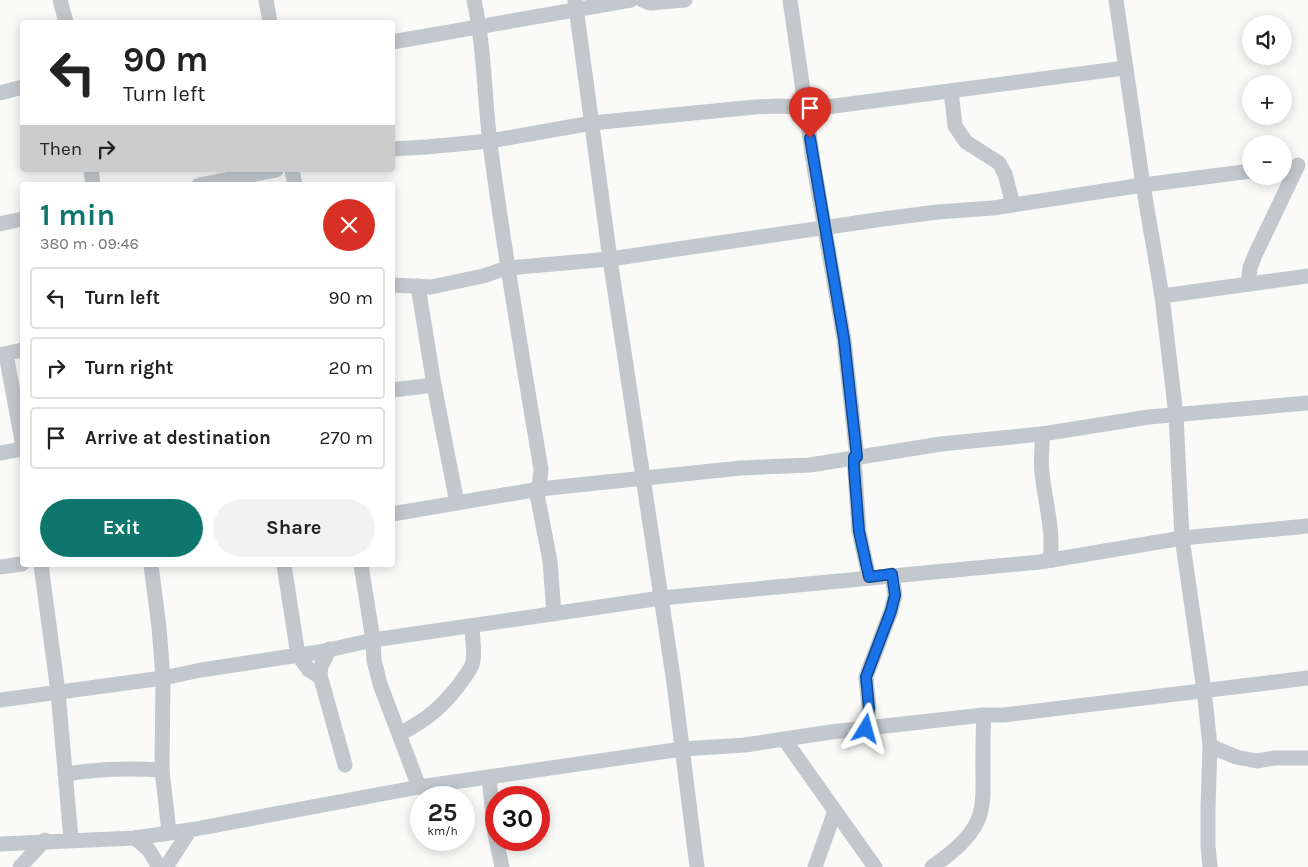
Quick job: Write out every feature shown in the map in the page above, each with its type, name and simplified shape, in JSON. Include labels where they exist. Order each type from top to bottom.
[{"type":"street","points":[[60,0],[65,20]]},
{"type":"street","points":[[266,0],[270,20]]},
{"type":"street","points":[[474,0],[480,27],[490,141],[507,268],[541,469],[537,489],[550,561],[554,614]]},
{"type":"street","points":[[395,41],[480,27],[576,4],[625,0]]},
{"type":"street","points":[[642,0],[650,2],[685,0]]},
{"type":"street","points":[[790,0],[824,228],[844,339],[855,457],[859,531],[869,577]]},
{"type":"street","points":[[1116,0],[1143,185],[1162,296],[1176,415],[1182,538],[1204,690],[1210,746],[1208,808],[1210,867]]},
{"type":"street","points":[[576,4],[610,258],[674,683],[697,867]]},
{"type":"street","points":[[395,148],[490,141],[592,123],[755,107],[819,108],[1126,68]]},
{"type":"street","points":[[0,93],[20,88]]},
{"type":"street","points":[[952,91],[953,119],[960,135],[976,149],[998,163],[1005,174],[1013,205]]},
{"type":"street","points":[[1248,284],[1250,268],[1255,255],[1297,166]]},
{"type":"street","points":[[214,182],[266,172]]},
{"type":"street","points":[[395,286],[431,287],[507,268],[610,258],[937,212],[993,208],[1242,172]]},
{"type":"street","points":[[0,224],[20,219]]},
{"type":"street","points":[[1162,296],[1308,276]]},
{"type":"street","points":[[418,286],[434,384],[457,503]]},
{"type":"street","points":[[20,351],[3,355],[20,432]]},
{"type":"street","points":[[395,390],[434,384]]},
{"type":"street","points":[[395,513],[537,489],[741,468],[810,465],[988,438],[1042,434],[1104,423],[1308,403]]},
{"type":"street","points":[[1042,434],[1041,471],[1052,536],[1050,560]]},
{"type":"street","points":[[0,453],[20,449]]},
{"type":"street","points":[[0,700],[163,678],[373,640],[661,598],[1050,560],[1182,538],[1308,526]]},
{"type":"street","points":[[0,567],[20,564]]},
{"type":"street","points":[[41,567],[58,692],[72,840]]},
{"type":"street","points":[[150,567],[159,627],[163,678],[162,770],[169,832]]},
{"type":"street","points":[[284,567],[298,655],[309,670],[320,676]]},
{"type":"street","points":[[361,567],[373,640],[374,660],[380,684],[419,786]]},
{"type":"street","points":[[866,729],[869,708],[866,677],[891,611],[895,595],[892,574]]},
{"type":"street","points":[[400,734],[434,714],[465,676],[472,665],[474,656],[472,626]]},
{"type":"street","points":[[330,649],[321,666],[320,676],[345,765]]},
{"type":"street","points":[[427,786],[682,749],[745,744],[984,715],[1004,715],[1308,678]]},
{"type":"street","points":[[932,867],[958,847],[972,830],[978,819],[982,806],[984,715]]},
{"type":"street","points":[[784,739],[875,867]]},
{"type":"street","points":[[1210,746],[1236,757],[1257,761],[1274,758],[1308,758]]},
{"type":"street","points":[[65,774],[127,769],[162,770]]},
{"type":"street","points":[[489,778],[494,834],[502,867]]},
{"type":"street","points":[[0,844],[45,840],[135,838],[190,830],[410,789]]},
{"type":"street","points":[[815,867],[835,811]]},
{"type":"street","points":[[166,867],[190,830]]},
{"type":"street","points":[[135,838],[149,850],[159,867]]},
{"type":"street","points":[[20,867],[45,840]]},
{"type":"route","points":[[810,138],[844,339],[857,457],[854,457],[854,468],[859,531],[869,577],[892,574],[895,595],[878,649],[866,677],[869,716],[866,729]]}]
